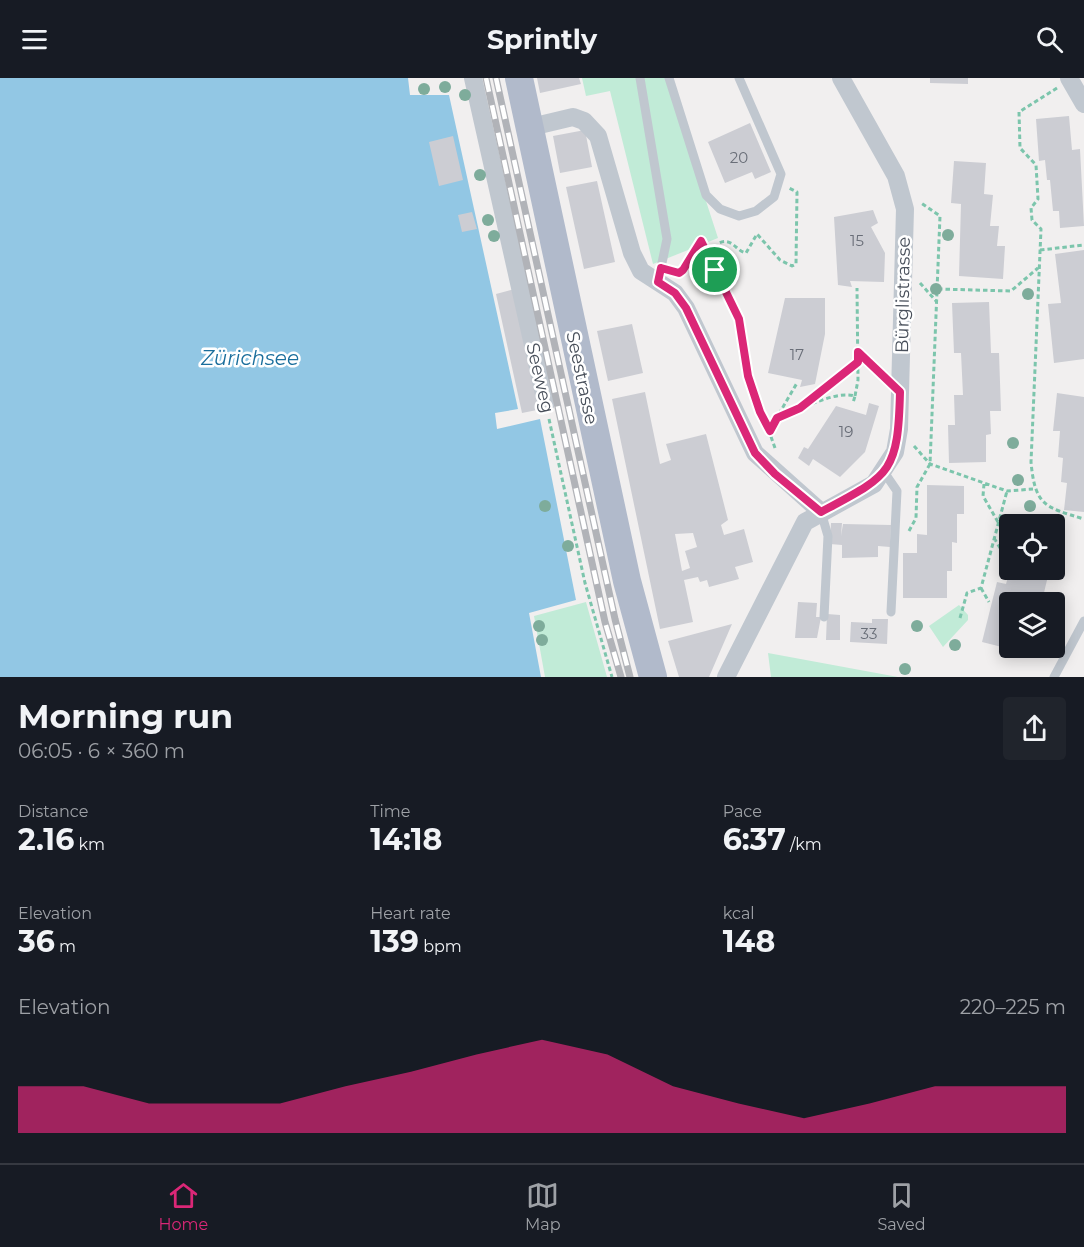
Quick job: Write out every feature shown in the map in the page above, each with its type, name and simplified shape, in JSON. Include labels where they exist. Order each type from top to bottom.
[{"type":"main road","name":"Seestrasse","points":[[519,78],[531,127],[548,223],[627,581],[653,677]]},
{"type":"street","name":"Seeweg","points":[[473,78],[546,403]]},
{"type":"street","name":"Bürglistrasse","points":[[726,677],[805,522],[874,484],[895,452],[899,429],[905,209],[896,176],[841,78]]},
{"type":"street","points":[[1069,79],[1084,104]]},
{"type":"street","points":[[531,127],[573,117],[592,127],[598,136],[632,253],[641,271],[659,275],[686,308],[755,453],[775,474],[821,512]]},
{"type":"lane","points":[[640,78],[667,239],[659,275]]},
{"type":"lane","points":[[669,78],[706,195],[720,209],[739,216],[756,211],[774,197],[781,174],[739,78]]},
{"type":"lane","points":[[884,472],[897,490],[891,612]]},
{"type":"lane","points":[[821,512],[828,536],[824,617]]},
{"type":"lane","points":[[1054,677],[1084,621]]},
{"type":"path","points":[[1069,79],[1019,112],[1020,148],[1036,165],[1038,199],[1031,208],[1032,220],[1041,229],[1030,462],[1033,489],[1050,508],[1084,519]]},
{"type":"path","points":[[715,270],[719,264],[716,249],[719,243],[723,241],[733,243],[746,253],[757,234],[780,260],[792,266],[796,264],[797,192],[778,183]]},
{"type":"path","points":[[899,189],[940,216],[930,464],[917,487],[916,518],[907,535]]},
{"type":"path","points":[[659,275],[679,273],[683,270],[701,241],[739,319],[748,376],[776,449]]},
{"type":"path","points":[[1040,250],[1084,245]]},
{"type":"path","points":[[938,289],[1011,291],[1039,267]]},
{"type":"path","points":[[853,403],[858,362],[857,288]]},
{"type":"path","points":[[858,352],[900,392]]},
{"type":"path","points":[[800,408],[858,362]]},
{"type":"path","points":[[770,431],[797,383]]},
{"type":"path","points":[[777,418],[834,396],[855,396]]},
{"type":"path","name":"Seeweg","points":[[546,403],[585,584],[612,677]]},
{"type":"path","points":[[899,429],[930,464],[1007,491],[1033,489]]},
{"type":"path","points":[[984,483],[982,496],[999,523],[981,588],[989,602]]},
{"type":"path","points":[[1001,514],[1007,491]]},
{"type":"path","points":[[994,538],[999,546]]},
{"type":"path","points":[[960,618],[967,593],[981,588]]},
{"type":"green space","points":[[582,78],[666,78],[718,238],[653,264],[610,91],[586,96]]},
{"type":"green space","points":[[586,602],[607,677],[545,677],[534,616]]},
{"type":"green space","points":[[959,605],[968,615],[968,620],[943,647],[929,626]]},
{"type":"green space","points":[[768,653],[898,677],[771,677]]},
{"type":"water","name":"Zürichsee","points":[[0,78],[408,78],[410,95],[449,95],[518,409],[495,413],[497,429],[540,419],[576,600],[529,613],[541,677],[0,677]]},
{"type":"building","points":[[537,78],[579,78],[581,84],[540,93]]},
{"type":"building","points":[[930,78],[968,78],[968,84],[930,83]]},
{"type":"building","points":[[1069,116],[1072,150],[1080,149],[1084,226],[1060,228],[1059,211],[1053,211],[1050,180],[1047,180],[1045,160],[1039,161],[1036,119]]},
{"type":"building","points":[[750,123],[771,172],[755,179],[752,172],[725,183],[708,142]]},
{"type":"building","points":[[585,130],[592,167],[560,173],[553,136]]},
{"type":"building","points":[[453,136],[463,180],[439,186],[429,142]]},
{"type":"building","points":[[954,161],[986,163],[984,194],[993,195],[990,226],[999,226],[997,246],[1005,246],[1003,279],[959,276],[961,204],[951,203]]},
{"type":"building","points":[[597,181],[615,262],[584,269],[566,187]]},
{"type":"building","points":[[873,210],[878,223],[871,227],[885,253],[884,282],[850,281],[852,287],[838,285],[834,217]]},
{"type":"building","points":[[472,212],[477,229],[462,232],[458,215]]},
{"type":"building","points":[[1084,250],[1084,359],[1054,363],[1048,304],[1061,303],[1055,254]]},
{"type":"building","points":[[515,289],[542,409],[522,413],[496,294]]},
{"type":"building","points":[[785,298],[825,298],[825,334],[815,384],[800,387],[802,380],[768,373]]},
{"type":"building","points":[[989,302],[991,353],[999,353],[1001,411],[990,411],[991,434],[986,435],[986,462],[949,463],[948,425],[955,425],[954,395],[963,395],[961,353],[954,353],[952,303]]},
{"type":"building","points":[[632,324],[643,373],[608,381],[597,331]]},
{"type":"building","points":[[645,392],[660,464],[671,460],[666,444],[706,434],[728,520],[721,525],[724,535],[744,529],[753,562],[735,567],[739,579],[709,587],[707,580],[700,582],[698,577],[684,580],[693,622],[660,629],[612,399]],"holes":[[[693,533],[697,547],[685,551],[690,568],[682,571],[675,534]]]},
{"type":"building","points":[[1057,393],[1084,397],[1084,512],[1064,510],[1067,483],[1061,482],[1063,458],[1058,457],[1060,431],[1053,431]]},
{"type":"building","points":[[869,403],[879,406],[865,452],[840,477],[813,459],[809,466],[798,458],[804,447],[808,449],[836,406],[866,415]]},
{"type":"building","points":[[927,485],[964,486],[964,514],[957,514],[957,543],[952,542],[952,571],[947,571],[947,598],[903,598],[903,553],[917,553],[917,534],[927,535]]},
{"type":"building","points":[[831,523],[842,523],[841,536],[843,524],[891,525],[890,547],[878,546],[878,557],[842,558],[842,545],[830,544]]},
{"type":"building","points":[[1007,580],[1047,580],[1044,592],[999,592],[999,646],[982,642],[997,582],[1006,584]]},
{"type":"building","points":[[798,602],[817,603],[816,617],[821,617],[817,638],[795,638]]},
{"type":"building","points":[[827,614],[840,615],[840,640],[826,640]]},
{"type":"building","points":[[872,619],[888,619],[887,644],[850,642],[851,622],[872,623]]},
{"type":"building","points":[[732,624],[709,677],[679,677],[668,641]]},
{"type":"railway","points":[[486,78],[605,622],[621,677]]},
{"type":"railway","points":[[496,78],[615,619],[630,677]]},
{"type":"route","points":[[701,241],[715,270],[739,319],[748,376],[760,412],[770,431],[777,418],[800,408],[858,362],[858,352],[900,392],[899,429],[895,452],[874,484],[821,512],[775,474],[755,453],[726,397],[686,308],[675,293],[658,282],[661,268],[679,273],[683,270],[697,243],[701,241]]}]
